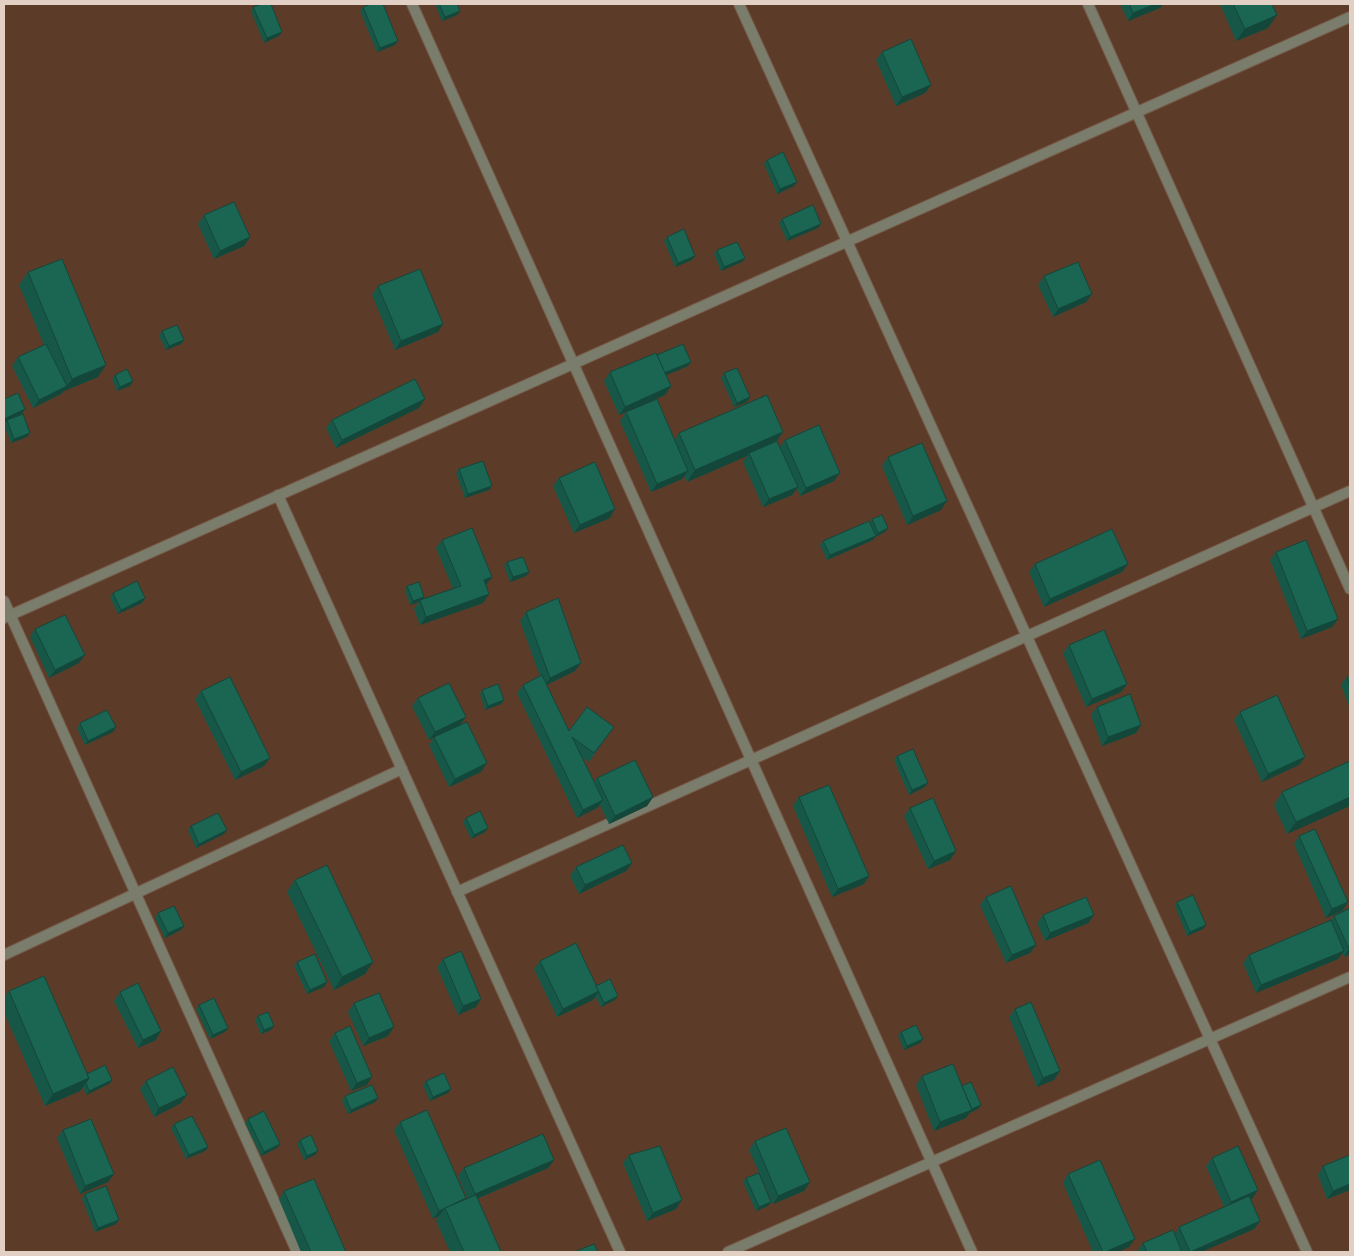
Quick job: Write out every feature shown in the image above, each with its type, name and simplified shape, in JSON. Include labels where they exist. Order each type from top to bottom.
[{"type":"street","points":[[412,4],[972,1252]]},
{"type":"street","points":[[739,4],[1307,1252]]},
{"type":"street","points":[[1088,4],[1350,589]]},
{"type":"street","points":[[7,617],[1350,17]]},
{"type":"street","points":[[457,892],[1350,491]]},
{"type":"street","points":[[278,495],[620,1252]]},
{"type":"street","points":[[4,601],[7,617],[297,1252]]},
{"type":"street","points":[[4,956],[402,769]]},
{"type":"street","points":[[728,1252],[1350,976]]},
{"type":"building","points":[[271,4],[282,32],[267,38],[253,7]]},
{"type":"building","points":[[371,4],[383,4],[398,41],[380,48],[363,7]]},
{"type":"building","points":[[439,4],[457,4],[460,11],[445,17]]},
{"type":"building","points":[[1129,4],[1155,4],[1133,13]]},
{"type":"building","points":[[1233,4],[1272,4],[1277,15],[1245,29]]},
{"type":"building","points":[[911,39],[931,85],[902,97],[882,52]]},
{"type":"building","points":[[783,152],[797,182],[780,189],[767,160]]},
{"type":"building","points":[[234,202],[250,237],[220,251],[204,215]]},
{"type":"building","points":[[813,205],[821,224],[790,237],[782,219]]},
{"type":"building","points":[[684,229],[695,256],[678,263],[667,237]]},
{"type":"building","points":[[737,242],[745,258],[724,267],[717,250]]},
{"type":"building","points":[[62,259],[106,365],[72,379],[28,272]]},
{"type":"building","points":[[1078,262],[1092,294],[1058,309],[1044,276]]},
{"type":"building","points":[[420,269],[443,324],[401,341],[378,286]]},
{"type":"building","points":[[177,325],[184,340],[169,346],[162,331]]},
{"type":"building","points":[[46,344],[67,386],[39,400],[18,357]]},
{"type":"building","points":[[683,344],[691,362],[664,373],[657,355]]},
{"type":"building","points":[[656,353],[671,386],[625,407],[610,372]]},
{"type":"building","points":[[737,368],[750,397],[737,403],[724,373]]},
{"type":"building","points":[[127,369],[133,381],[120,387],[115,375]]},
{"type":"building","points":[[415,379],[425,399],[342,440],[332,420]]},
{"type":"building","points":[[18,393],[25,409],[4,419],[4,399]]},
{"type":"building","points":[[767,395],[783,432],[695,470],[679,433]]},
{"type":"building","points":[[657,399],[688,471],[657,484],[626,412]]},
{"type":"building","points":[[23,414],[30,433],[14,439],[7,420]]},
{"type":"building","points":[[819,425],[840,473],[806,488],[785,440]]},
{"type":"building","points":[[777,441],[798,487],[769,499],[749,453]]},
{"type":"building","points":[[922,443],[947,501],[913,516],[888,457]]},
{"type":"building","points":[[483,461],[492,486],[468,494],[459,469]]},
{"type":"building","points":[[595,462],[615,509],[580,525],[559,478]]},
{"type":"building","points":[[882,515],[888,528],[878,533],[872,519]]},
{"type":"building","points":[[869,521],[876,536],[830,555],[823,541]]},
{"type":"building","points":[[472,528],[492,577],[484,580],[489,594],[426,617],[420,600],[461,586],[442,540]]},
{"type":"building","points":[[1112,529],[1128,564],[1050,599],[1035,564]]},
{"type":"building","points":[[1306,540],[1338,619],[1307,631],[1276,552]]},
{"type":"building","points":[[523,557],[529,572],[513,577],[507,562]]},
{"type":"building","points":[[137,581],[145,598],[121,610],[113,593]]},
{"type":"building","points":[[419,582],[424,597],[413,601],[407,586]]},
{"type":"building","points":[[558,598],[581,663],[550,678],[526,612]]},
{"type":"building","points":[[65,615],[85,655],[55,670],[35,629]]},
{"type":"building","points":[[1104,630],[1127,684],[1092,699],[1069,645]]},
{"type":"building","points":[[542,675],[569,731],[587,707],[614,727],[594,753],[572,737],[603,800],[583,810],[523,685]]},
{"type":"building","points":[[230,677],[270,758],[241,772],[201,691]]},
{"type":"building","points":[[449,683],[466,717],[435,732],[418,698]]},
{"type":"building","points":[[498,684],[504,700],[488,706],[482,690]]},
{"type":"building","points":[[1130,694],[1141,725],[1108,737],[1097,707]]},
{"type":"building","points":[[1277,695],[1305,757],[1268,774],[1240,712]]},
{"type":"building","points":[[107,710],[116,727],[88,741],[80,723]]},
{"type":"building","points":[[467,722],[487,763],[455,779],[434,737]]},
{"type":"building","points":[[913,749],[928,783],[912,790],[897,756]]},
{"type":"building","points":[[635,760],[653,797],[615,816],[597,778]]},
{"type":"building","points":[[1350,761],[1350,797],[1296,822],[1282,792]]},
{"type":"building","points":[[829,785],[869,876],[838,889],[799,797]]},
{"type":"building","points":[[933,798],[956,851],[934,861],[910,808]]},
{"type":"building","points":[[480,811],[488,828],[474,835],[466,818]]},
{"type":"building","points":[[218,813],[227,830],[199,844],[191,826]]},
{"type":"building","points":[[1315,829],[1348,902],[1332,909],[1299,836]]},
{"type":"building","points":[[623,845],[632,863],[585,885],[576,867]]},
{"type":"building","points":[[327,865],[373,962],[342,977],[295,880]]},
{"type":"building","points":[[1011,886],[1036,945],[1012,955],[986,897]]},
{"type":"building","points":[[1193,895],[1206,925],[1190,932],[1177,902]]},
{"type":"building","points":[[1086,897],[1094,915],[1050,933],[1043,915]]},
{"type":"building","points":[[174,906],[184,926],[168,933],[158,913]]},
{"type":"building","points":[[1350,908],[1350,949],[1349,949],[1334,916]]},
{"type":"building","points":[[1331,920],[1344,951],[1261,985],[1249,955]]},
{"type":"building","points":[[576,943],[599,991],[563,1009],[540,961]]},
{"type":"building","points":[[461,951],[481,999],[463,1006],[443,959]]},
{"type":"building","points":[[315,954],[327,982],[310,990],[297,962]]},
{"type":"building","points":[[44,976],[89,1078],[53,1094],[9,991]]},
{"type":"building","points":[[610,979],[618,996],[604,1003],[596,986]]},
{"type":"building","points":[[138,983],[161,1031],[143,1040],[120,992]]},
{"type":"building","points":[[379,993],[394,1027],[369,1038],[354,1003]]},
{"type":"building","points":[[214,998],[228,1028],[213,1035],[199,1005]]},
{"type":"building","points":[[1031,1002],[1060,1071],[1043,1078],[1015,1009]]},
{"type":"building","points":[[268,1012],[274,1026],[264,1030],[258,1016]]},
{"type":"building","points":[[916,1025],[923,1039],[907,1046],[901,1032]]},
{"type":"building","points":[[350,1026],[372,1077],[357,1083],[335,1033]]},
{"type":"building","points":[[953,1064],[972,1110],[940,1122],[922,1076]]},
{"type":"building","points":[[105,1065],[112,1080],[89,1091],[86,1083],[89,1078],[87,1074]]},
{"type":"building","points":[[173,1067],[187,1095],[159,1108],[146,1081]]},
{"type":"building","points":[[444,1073],[451,1089],[433,1097],[426,1081]]},
{"type":"building","points":[[971,1082],[981,1105],[972,1109],[962,1086]]},
{"type":"building","points":[[372,1085],[378,1098],[351,1110],[345,1096]]},
{"type":"building","points":[[427,1110],[466,1198],[439,1211],[400,1122]]},
{"type":"building","points":[[264,1111],[280,1144],[264,1152],[248,1119]]},
{"type":"building","points":[[192,1116],[208,1147],[189,1155],[174,1124]]},
{"type":"building","points":[[91,1119],[114,1174],[85,1186],[63,1130]]},
{"type":"building","points":[[786,1128],[810,1182],[778,1196],[755,1141]]},
{"type":"building","points":[[543,1134],[554,1160],[475,1194],[464,1168]]},
{"type":"building","points":[[311,1135],[318,1151],[307,1156],[300,1140]]},
{"type":"building","points":[[660,1146],[682,1200],[653,1213],[629,1155]]},
{"type":"building","points":[[1238,1146],[1258,1190],[1231,1202],[1212,1158]]},
{"type":"building","points":[[1350,1155],[1350,1184],[1333,1191],[1323,1166]]},
{"type":"building","points":[[1100,1160],[1135,1239],[1105,1252],[1103,1252],[1068,1174]]},
{"type":"building","points":[[759,1173],[771,1202],[759,1207],[746,1178]]},
{"type":"building","points":[[314,1179],[346,1252],[311,1252],[284,1191]]},
{"type":"building","points":[[106,1186],[119,1220],[98,1228],[85,1194]]},
{"type":"building","points":[[476,1195],[501,1252],[464,1252],[445,1208]]},
{"type":"building","points":[[1249,1196],[1260,1221],[1190,1252],[1179,1227]]},
{"type":"building","points":[[1173,1230],[1182,1252],[1147,1252],[1143,1243]]},
{"type":"building","points":[[594,1244],[598,1252],[574,1252]]}]
